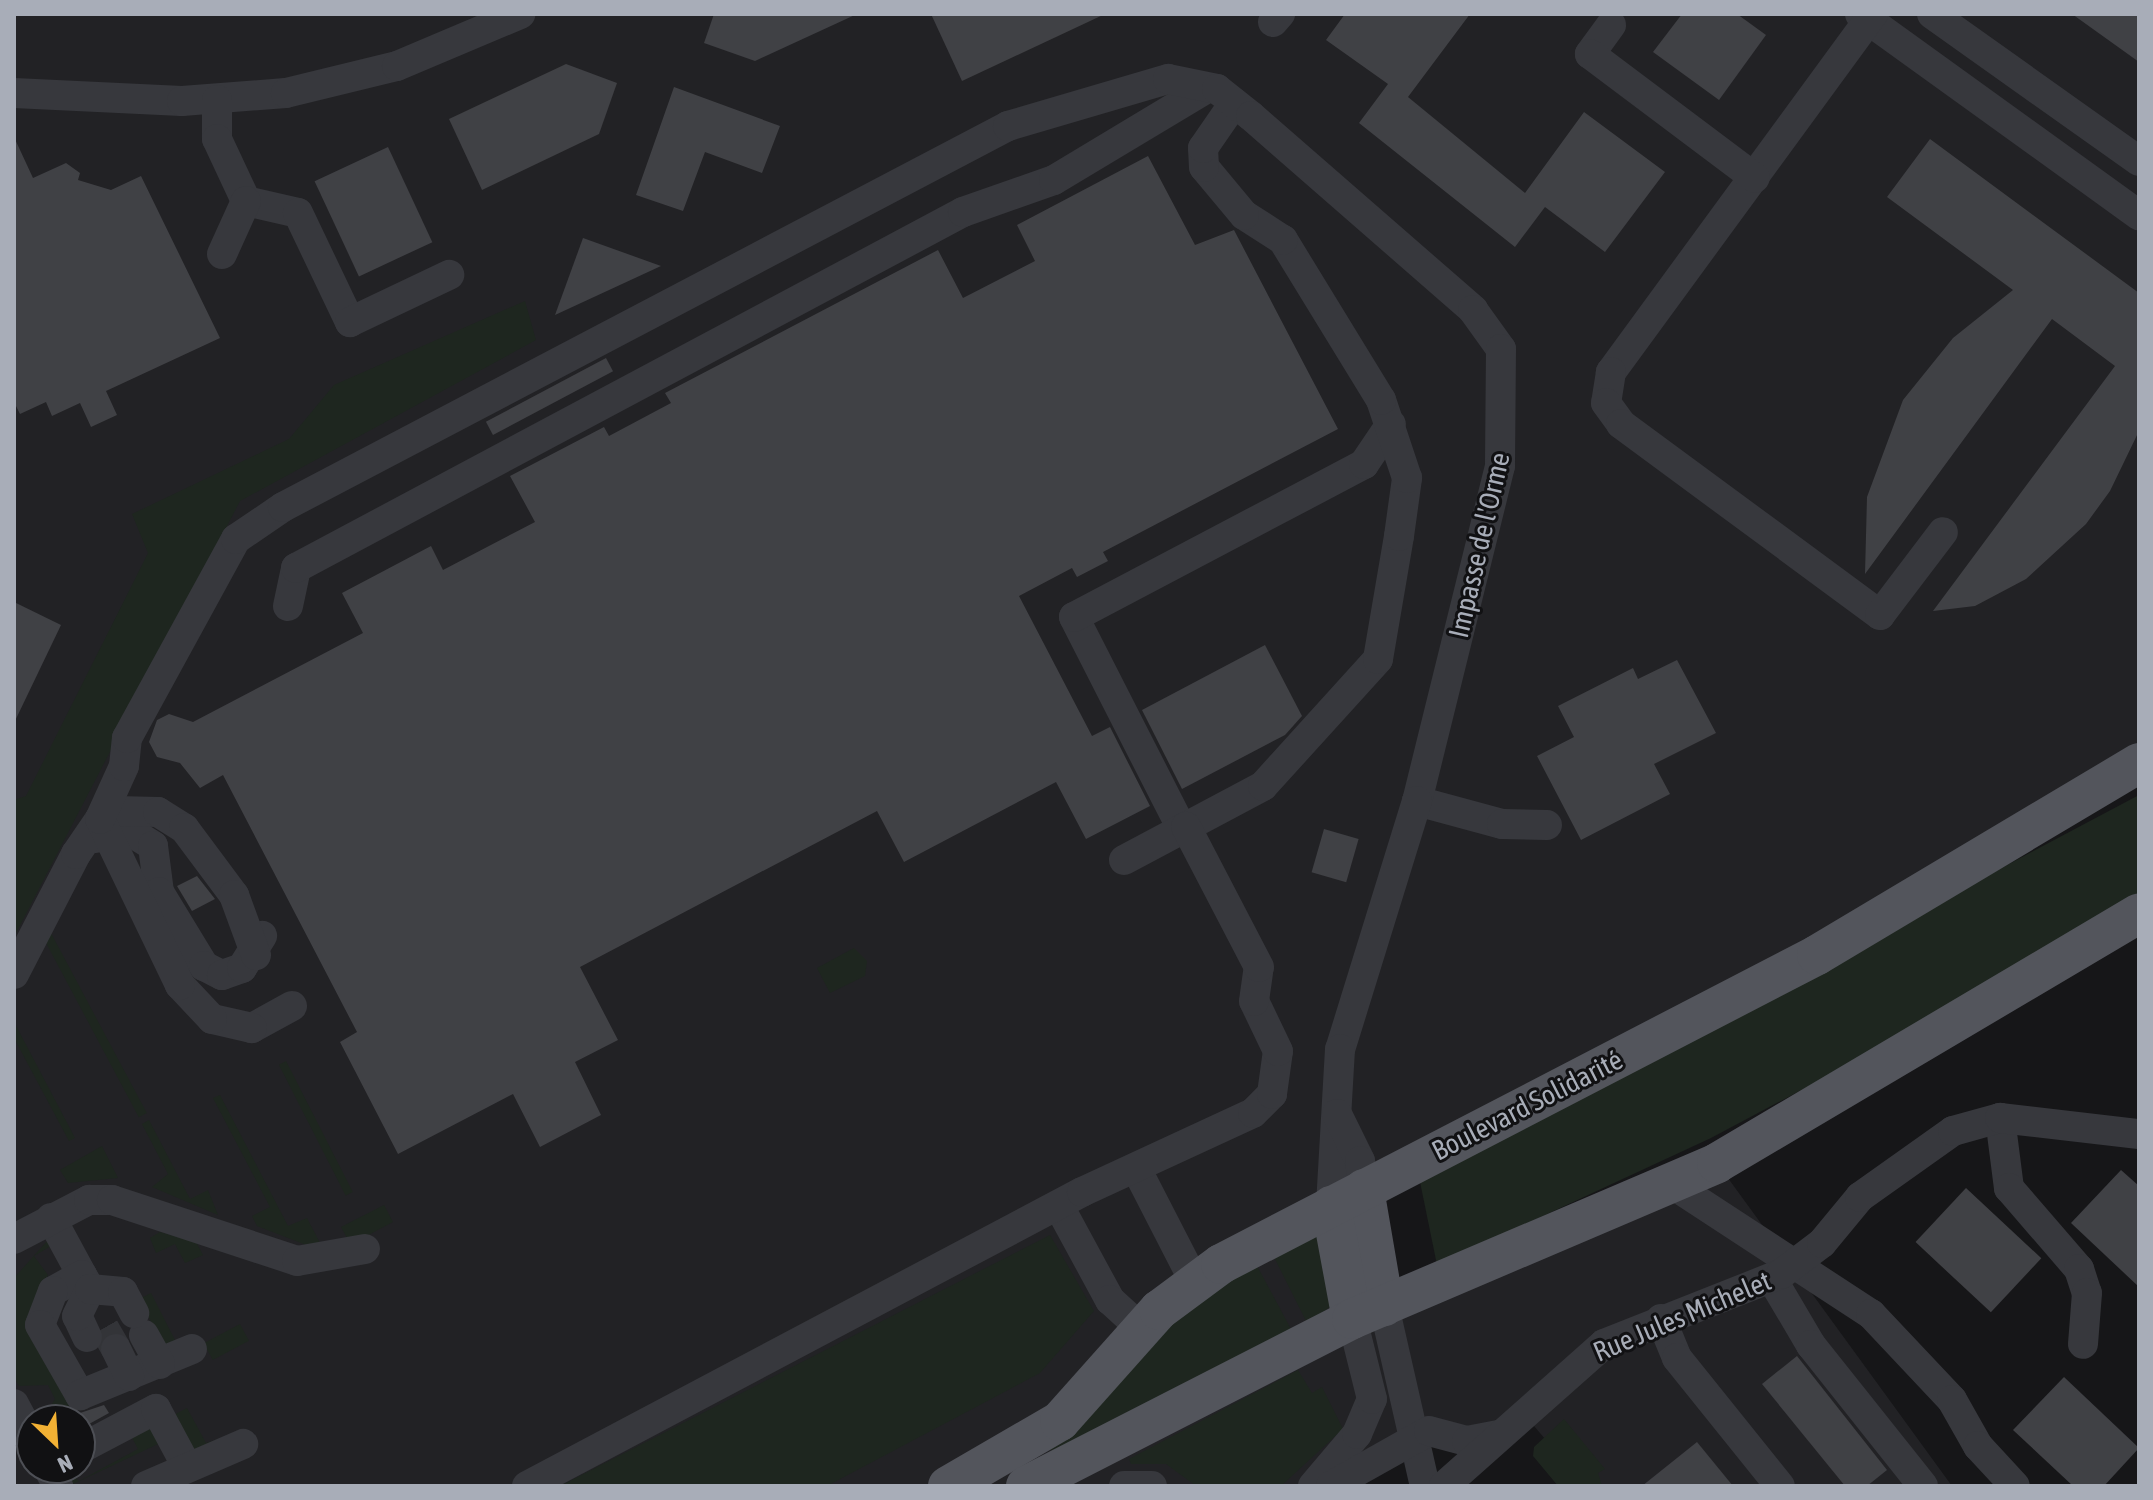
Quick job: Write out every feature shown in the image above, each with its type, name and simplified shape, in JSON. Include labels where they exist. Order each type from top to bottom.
[{"type":"main road","name":"Boulevard Solidarité","points":[[948,1486],[1060,1421],[1143,1330],[1194,1281],[1347,1198],[1817,955],[2139,763]]},
{"type":"main road","points":[[1026,1486],[1368,1312],[1672,1184],[1899,1059],[2139,913]]},
{"type":"main road","points":[[1347,1198],[1368,1312]]},
{"type":"street","points":[[14,93],[217,100],[347,80],[520,14]]},
{"type":"street","points":[[1932,14],[2139,161]]},
{"type":"street","points":[[1943,532],[1880,615],[1621,424],[1605,388],[1867,16],[2139,215]]},
{"type":"street","points":[[1611,25],[1590,54],[1760,171]]},
{"type":"street","points":[[14,71],[88,94]]},
{"type":"street","points":[[14,974],[96,832],[124,766],[127,738],[236,539],[283,507],[1008,126],[1168,79],[1218,94]]},
{"type":"street","points":[[1124,860],[1263,786],[1378,659],[1407,478],[1391,424],[1283,240],[1244,215],[1204,167],[1203,148],[1218,94]]},
{"type":"street","points":[[288,606],[296,568],[963,212],[1054,180],[1218,94]]},
{"type":"street","name":"Impasse de l'Orme","points":[[1218,94],[1473,310],[1501,349],[1500,466],[1417,801],[1340,1049],[1336,1112],[1360,1161],[1347,1198]]},
{"type":"street","points":[[217,100],[217,139],[246,201],[222,254]]},
{"type":"street","points":[[246,201],[298,213],[350,322],[449,275]]},
{"type":"street","points":[[527,1486],[1064,1205],[1253,1113],[1272,1094],[1278,1051],[1254,1001],[1259,967],[1074,617],[1364,464],[1391,424]]},
{"type":"street","points":[[1417,801],[1502,824],[1547,825]]},
{"type":"street","points":[[116,811],[171,817],[242,911],[260,928],[256,955],[222,975],[204,966],[159,892],[153,846],[131,832],[96,832],[116,811]]},
{"type":"street","points":[[96,832],[180,985],[212,1019],[252,1028],[292,1006]]},
{"type":"street","points":[[2000,1118],[2009,1188],[2079,1269],[2087,1293],[2083,1344]]},
{"type":"street","name":"Rue Jules Michelet","points":[[1444,1486],[1574,1366],[1661,1319],[1784,1271],[1887,1174],[1953,1131],[2000,1118],[2139,1134]]},
{"type":"street","points":[[1137,1170],[1194,1281]]},
{"type":"street","name":"Rue Jules Michelet","points":[[1672,1184],[1784,1271],[1871,1314],[1918,1361],[2015,1486]]},
{"type":"street","points":[[14,1239],[89,1200],[112,1200],[297,1261],[365,1249]]},
{"type":"street","points":[[1064,1205],[1110,1300],[1143,1330]]},
{"type":"street","points":[[14,1260],[46,1221]]},
{"type":"street","points":[[46,1221],[113,1332],[142,1417]]},
{"type":"street","points":[[1784,1271],[1811,1345],[1923,1486]]},
{"type":"street","points":[[113,1332],[80,1395],[69,1382],[40,1325],[53,1291],[113,1332],[192,1349]]},
{"type":"street","points":[[1368,1312],[1413,1436],[1425,1486]]},
{"type":"street","points":[[1313,1486],[1357,1434],[1372,1399],[1368,1312]]},
{"type":"street","points":[[1661,1319],[1677,1358],[1780,1486]]},
{"type":"street","points":[[96,1441],[156,1409],[204,1471]]},
{"type":"street","points":[[1331,1486],[1413,1436],[1498,1435]]},
{"type":"street","points":[[146,1486],[204,1471],[243,1444]]},
{"type":"street","points":[[1124,1486],[1152,1486]]},
{"type":"shaded area","points":[[14,14],[2139,14],[2139,772],[1323,1210],[1366,1313],[1717,1163],[1952,1486],[1585,1486],[1523,1413],[1498,1435],[1441,1434],[1331,1486],[14,1486]]},
{"type":"shaded area","points":[[525,301],[536,340],[240,501],[14,937],[14,800],[26,796],[148,553],[132,514],[289,439],[334,385]]},
{"type":"shaded area","points":[[2139,795],[2139,895],[1922,1026],[1711,1138],[1437,1265],[1419,1177]]},
{"type":"shaded area","points":[[51,933],[147,1113],[139,1117],[43,937]]},
{"type":"shaded area","points":[[854,948],[867,961],[865,976],[830,993],[817,968]]},
{"type":"shaded area","points":[[14,1022],[75,1138],[69,1141],[14,1038]]},
{"type":"shaded area","points":[[286,1061],[353,1192],[346,1196],[279,1065]]},
{"type":"shaded area","points":[[220,1095],[288,1226],[307,1218],[320,1243],[314,1248],[257,1226],[252,1216],[270,1207],[213,1098]]},
{"type":"shaded area","points":[[149,1120],[190,1199],[208,1190],[218,1215],[152,1187],[168,1174],[142,1124]]},
{"type":"shaded area","points":[[102,1146],[118,1178],[68,1183],[60,1170]]},
{"type":"shaded area","points":[[384,1205],[393,1222],[357,1241],[347,1238],[341,1227]]},
{"type":"shaded area","points":[[160,1232],[196,1242],[203,1255],[185,1263],[175,1244],[156,1253],[150,1238]]},
{"type":"shaded area","points":[[1050,1235],[1094,1311],[1040,1373],[827,1486],[560,1486]]},
{"type":"shaded area","points":[[1317,1235],[1334,1304],[1307,1323],[1272,1253]]},
{"type":"shaded area","points":[[48,1240],[51,1246],[34,1256],[48,1275],[41,1288],[81,1404],[52,1404],[55,1399],[48,1385],[19,1386],[14,1378],[14,1278]]},
{"type":"shaded area","points":[[1255,1262],[1292,1331],[1053,1455],[1051,1449],[1184,1308]]},
{"type":"shaded area","points":[[151,1293],[178,1346],[166,1351],[139,1299]]},
{"type":"shaded area","points":[[240,1324],[249,1341],[213,1360],[204,1343]]},
{"type":"shaded area","points":[[1298,1370],[1312,1393],[1322,1387],[1343,1429],[1281,1486],[1196,1486],[1166,1464],[1131,1464],[1129,1459]]},
{"type":"shaded area","points":[[187,1408],[206,1443],[225,1437],[195,1453],[170,1417]]},
{"type":"shaded area","points":[[1564,1419],[1605,1469],[1598,1473],[1602,1486],[1558,1486],[1533,1456],[1534,1447]]},
{"type":"shaded area","points":[[149,1424],[158,1444],[96,1473],[138,1449],[129,1432]]},
{"type":"building","points":[[714,14],[857,14],[755,61],[704,43]]},
{"type":"building","points":[[931,14],[1105,14],[962,81]]},
{"type":"building","points":[[1345,14],[1470,14],[1408,97],[1525,193],[1584,112],[1665,172],[1605,252],[1545,207],[1515,247],[1359,123],[1388,84],[1326,40]]},
{"type":"building","points":[[1682,14],[1737,14],[1766,35],[1719,100],[1653,52]]},
{"type":"building","points":[[2072,14],[2139,14],[2139,62]]},
{"type":"building","points":[[566,64],[617,83],[599,134],[482,190],[449,119]]},
{"type":"building","points":[[674,87],[780,126],[762,173],[705,152],[683,211],[636,195]]},
{"type":"building","points":[[14,137],[33,178],[66,163],[80,173],[78,180],[111,190],[141,176],[220,338],[106,391],[117,415],[91,427],[80,403],[52,416],[46,402],[20,414],[14,402]]},
{"type":"building","points":[[1930,139],[2139,293],[2139,431],[2110,491],[2086,524],[2026,579],[1975,606],[1933,611],[2115,366],[2052,319],[1865,574],[1867,497],[1903,400],[1953,338],[2013,290],[1887,197]]},
{"type":"building","points":[[388,147],[432,242],[359,276],[315,181]]},
{"type":"building","points":[[1148,156],[1195,245],[1234,230],[1338,429],[1103,552],[1108,561],[1077,577],[1072,568],[1019,596],[1092,736],[1110,727],[1150,806],[1086,839],[1056,782],[904,862],[877,811],[580,967],[618,1040],[575,1062],[601,1115],[540,1147],[513,1094],[398,1154],[340,1042],[357,1032],[223,775],[200,788],[180,763],[157,757],[149,742],[157,720],[169,714],[193,722],[363,633],[342,593],[431,546],[443,570],[535,522],[510,476],[604,427],[609,436],[671,403],[665,393],[938,250],[963,298],[1035,261],[1017,225]]},
{"type":"building","points":[[583,238],[661,266],[555,315]]},
{"type":"building","points":[[606,358],[613,371],[493,435],[486,422]]},
{"type":"building","points":[[14,602],[61,625],[14,723]]},
{"type":"building","points":[[1265,645],[1302,716],[1285,735],[1182,789],[1142,710]]},
{"type":"building","points":[[1677,660],[1716,733],[1654,764],[1670,794],[1581,840],[1537,756],[1574,737],[1558,706],[1633,668],[1638,679]]},
{"type":"building","points":[[1324,829],[1359,839],[1346,882],[1312,872]]},
{"type":"building","points":[[197,876],[215,899],[192,911],[177,886]]},
{"type":"building","points":[[2121,1170],[2139,1186],[2139,1287],[2071,1223]]},
{"type":"building","points":[[1966,1188],[2041,1258],[1991,1312],[1916,1242]]},
{"type":"building","points":[[1797,1356],[1887,1470],[1867,1486],[1845,1486],[1762,1384]]},
{"type":"building","points":[[2064,1377],[2139,1448],[2104,1486],[2073,1486],[2013,1430]]},
{"type":"building","points":[[104,1405],[109,1413],[96,1420],[96,1408]]},
{"type":"building","points":[[1697,1442],[1733,1486],[1642,1486]]},
{"type":"tunnel","points":[[104,1328],[116,1349]]}]
